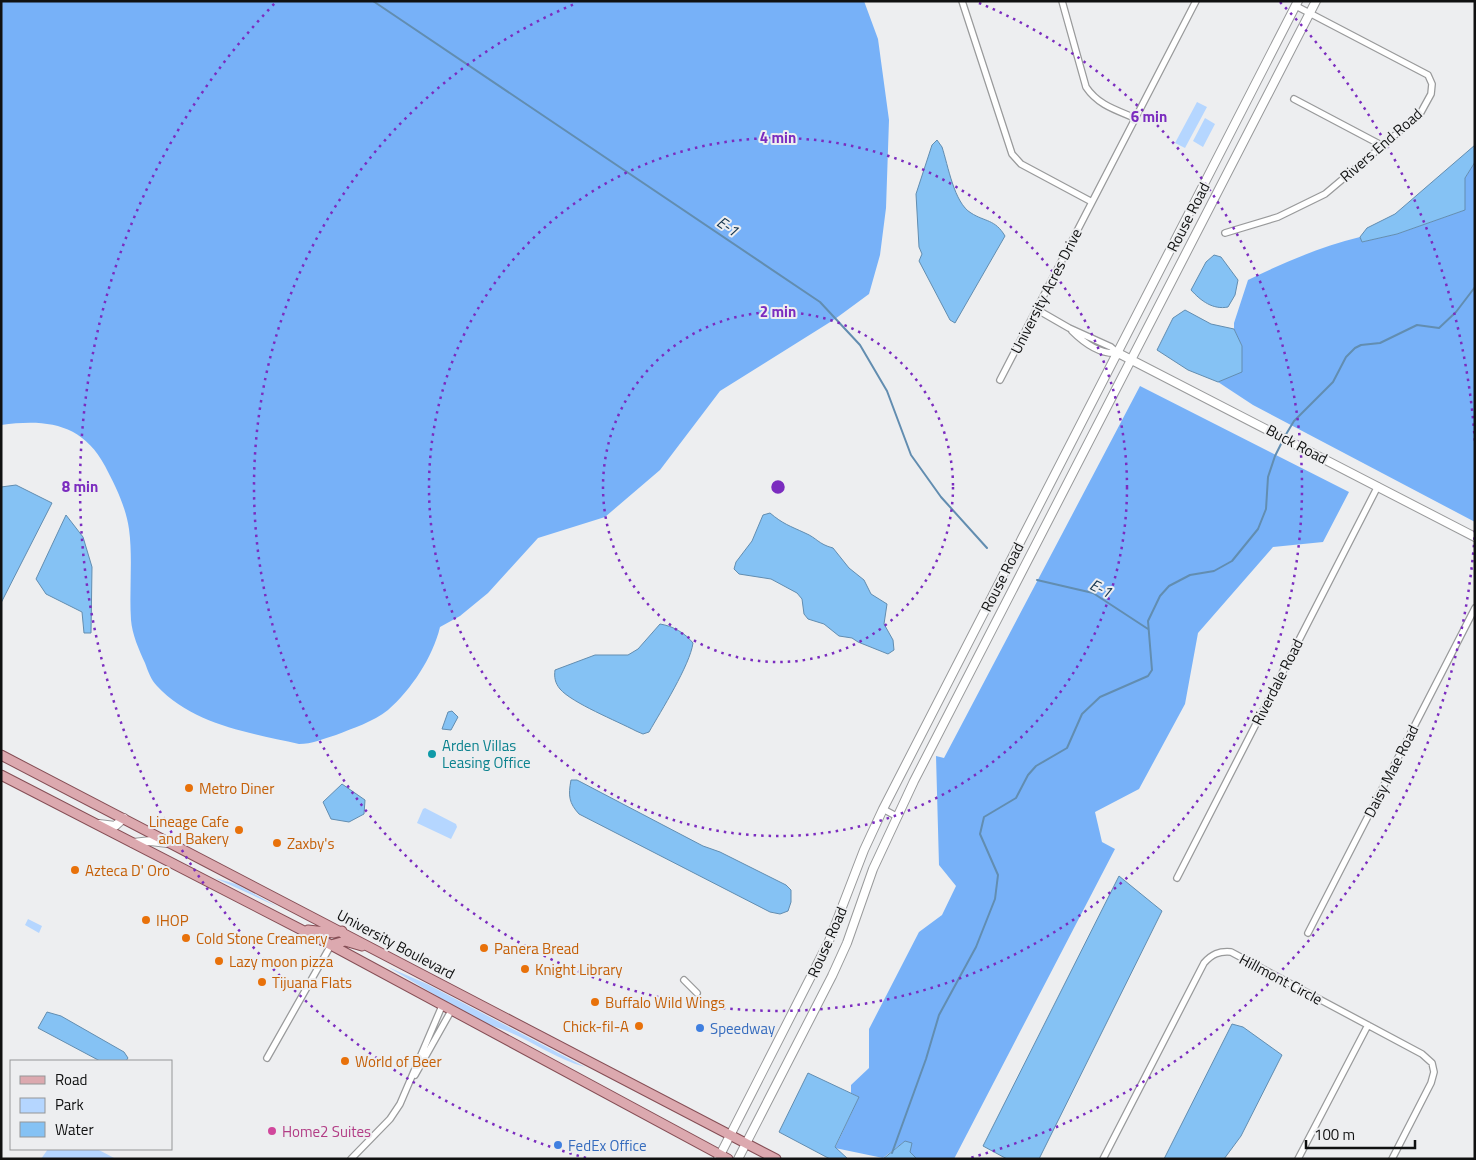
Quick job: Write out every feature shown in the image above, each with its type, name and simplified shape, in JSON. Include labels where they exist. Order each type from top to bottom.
[{"type":"main road","name":"University Boulevard","points":[[1,755],[342,931],[776,1159]]},
{"type":"main road","points":[[1,775],[331,945],[722,1157]]},
{"type":"main road","points":[[294,926],[322,932],[334,933],[342,931]]},
{"type":"main road","points":[[331,945],[345,941],[382,952]]},
{"type":"street","points":[[962,1],[1012,154],[1021,164],[1092,202]]},
{"type":"street","points":[[1062,1],[1086,86],[1093,97],[1102,104],[1135,118]]},
{"type":"street","name":"University Acres Drive","points":[[1000,380],[1196,1]]},
{"type":"street","name":"Rouse Road","points":[[738,1159],[832,976],[896,816],[1316,1]]},
{"type":"street","name":"Rouse Road","points":[[722,1157],[730,1135],[829,941],[882,809],[1297,3]]},
{"type":"street","name":"Rivers End Road","points":[[1225,234],[1278,217],[1325,194],[1420,114],[1431,94],[1432,84],[1428,75],[1310,13],[1297,3]]},
{"type":"street","points":[[1294,99],[1383,146]]},
{"type":"street","name":"Buck Road","points":[[1036,309],[1069,328],[1111,347],[1131,360],[1475,537]]},
{"type":"street","name":"Buck Road","points":[[1069,328],[1082,341],[1108,354],[1118,353]]},
{"type":"street","points":[[1082,341],[1085,335]]},
{"type":"street","name":"Riverdale Road","points":[[1177,878],[1378,486]]},
{"type":"street","name":"Daisy Mae Road","points":[[1308,933],[1475,608]]},
{"type":"street","points":[[882,809],[896,816]]},
{"type":"street","points":[[97,824],[115,826],[124,818]]},
{"type":"street","points":[[133,843],[151,841],[174,844]]},
{"type":"street","points":[[266,1058],[331,945]]},
{"type":"street","name":"Hillmont Circle","points":[[1103,1159],[1200,972],[1210,956],[1221,952],[1231,952],[1422,1054],[1432,1063],[1434,1072],[1431,1083],[1392,1159]]},
{"type":"street","points":[[684,980],[697,992]]},
{"type":"street","points":[[410,1083],[442,1006]]},
{"type":"street","points":[[350,1159],[390,1119],[410,1083],[427,1058],[451,1011]]},
{"type":"street","points":[[1298,1159],[1368,1025]]},
{"type":"green space","points":[[1197,102],[1207,107],[1185,148],[1175,143]]},
{"type":"green space","points":[[1205,118],[1215,124],[1203,147],[1193,141]]},
{"type":"green space","points":[[425,808],[456,824],[457,827],[451,839],[417,823]]},
{"type":"green space","points":[[215,878],[236,884],[278,907]]},
{"type":"green space","points":[[28,919],[42,926],[39,933],[25,925]]},
{"type":"green space","points":[[388,967],[427,984],[585,1067],[559,1057],[510,1032],[484,1024]]},
{"type":"green space","points":[[47,1150],[99,1150],[116,1159],[41,1159]]},
{"type":"shaded area","points":[[1,1],[864,1],[878,39],[889,120],[886,208],[880,255],[869,294],[835,319],[720,391],[660,470],[605,517],[538,538],[488,593],[460,616],[440,627],[427,661],[413,683],[388,710],[376,718],[336,735],[304,744],[224,726],[205,719],[171,699],[157,686],[150,675],[136,642],[132,625],[131,552],[128,521],[116,488],[96,452],[74,433],[61,427],[33,423],[1,425]]},
{"type":"shaded area","points":[[1475,162],[1475,522],[1253,405],[1218,382],[1242,371],[1242,346],[1234,329],[1234,323],[1248,280],[1289,261],[1331,245],[1360,237],[1362,242],[1397,234],[1465,210],[1465,178]]},
{"type":"shaded area","points":[[1140,386],[1349,492],[1323,542],[1273,547],[1198,633],[1185,704],[1139,789],[1095,812],[1102,842],[1115,849],[954,1159],[917,1159],[910,1152],[905,1141],[883,1158],[835,1148],[859,1097],[851,1093],[851,1085],[869,1068],[869,1029],[919,932],[942,915],[956,886],[939,865],[936,756],[944,758]]},
{"type":"water","points":[[937,140],[942,147],[949,173],[960,201],[971,213],[997,226],[1005,236],[955,323],[950,320],[919,261],[922,254],[919,247],[916,194],[932,145]]},
{"type":"water","points":[[1475,145],[1475,162],[1465,178],[1465,210],[1397,234],[1362,242],[1360,237],[1367,228],[1395,214]]},
{"type":"water","points":[[1214,255],[1221,257],[1238,280],[1235,295],[1228,307],[1212,306],[1199,298],[1191,290],[1206,262]]},
{"type":"water","points":[[1185,310],[1211,324],[1234,329],[1242,346],[1242,372],[1218,382],[1188,370],[1157,350],[1173,318]]},
{"type":"water","points":[[16,485],[52,503],[1,603],[1,487]]},
{"type":"water","points":[[770,513],[824,545],[833,548],[849,568],[864,580],[871,594],[887,604],[884,624],[893,640],[894,650],[888,654],[852,638],[839,636],[824,624],[808,619],[804,614],[802,599],[797,593],[771,579],[739,574],[734,569],[736,562],[752,541],[763,515]]},
{"type":"water","points":[[66,515],[83,537],[92,567],[91,633],[84,633],[82,612],[46,594],[36,579]]},
{"type":"water","points":[[660,624],[678,630],[693,643],[687,663],[649,732],[643,734],[595,711],[574,700],[558,687],[555,680],[555,670],[595,655],[628,655],[638,649]]},
{"type":"water","points":[[452,711],[458,717],[451,730],[442,729],[448,712]]},
{"type":"water","points":[[571,780],[577,780],[703,846],[720,852],[786,885],[791,890],[791,902],[788,911],[780,914],[770,912],[579,814],[570,799]]},
{"type":"water","points":[[342,784],[365,800],[364,814],[349,822],[331,819],[323,802]]},
{"type":"water","points":[[1119,876],[1162,911],[1039,1159],[1007,1159],[983,1146]]},
{"type":"water","points":[[47,1012],[61,1016],[124,1052],[128,1058],[127,1060],[98,1060],[38,1028]]},
{"type":"water","points":[[1232,1024],[1243,1027],[1282,1055],[1241,1136],[1224,1159],[1164,1159]]},
{"type":"water","points":[[808,1073],[859,1097],[835,1147],[848,1159],[830,1159],[779,1132]]},
{"type":"water","points":[[905,1141],[912,1143],[910,1152],[917,1159],[883,1159]]},
{"type":"waterway","name":"E-1","points":[[373,1],[820,302],[860,345],[887,391],[911,455],[941,497],[987,548]]},
{"type":"waterway","points":[[1285,436],[1294,421],[1333,382],[1346,357],[1355,348],[1361,345],[1380,343],[1417,325],[1439,328],[1456,312],[1475,287]]},
{"type":"waterway","points":[[892,1153],[926,1059],[939,1015],[976,947],[995,899],[998,875],[980,834],[984,817],[1016,798],[1028,775],[1036,766],[1067,748],[1082,714],[1100,697],[1148,676],[1152,670],[1148,621],[1160,596],[1169,586],[1190,575],[1214,571],[1232,561],[1258,529],[1266,509],[1268,477],[1283,440]]},
{"type":"waterway","name":"E-1","points":[[1037,580],[1093,593],[1148,629]]},
{"type":"place","name":"Arden Villas Leasing Office","points":[[432,754]]},
{"type":"place","name":"Metro Diner","points":[[189,788]]},
{"type":"place","name":"Lineage Cafe and Bakery","points":[[239,830]]},
{"type":"place","name":"Zaxby's","points":[[277,843]]},
{"type":"place","name":"Azteca D' Oro","points":[[75,870]]},
{"type":"place","name":"IHOP","points":[[146,920]]},
{"type":"place","name":"Cold Stone Creamery","points":[[186,938]]},
{"type":"place","name":"Panera Bread","points":[[484,948]]},
{"type":"place","name":"Lazy moon pizza","points":[[219,961]]},
{"type":"place","name":"Knight Library","points":[[525,969]]},
{"type":"place","name":"Tijuana Flats","points":[[262,982]]},
{"type":"place","name":"Buffalo Wild Wings","points":[[595,1002]]},
{"type":"place","name":"Chick-fil-A","points":[[639,1026]]},
{"type":"place","name":"Speedway","points":[[700,1028]]},
{"type":"place","name":"World of Beer","points":[[345,1061]]},
{"type":"place","name":"Home2 Suites","points":[[272,1131]]},
{"type":"place","name":"FedEx Office","points":[[558,1145]]}]
